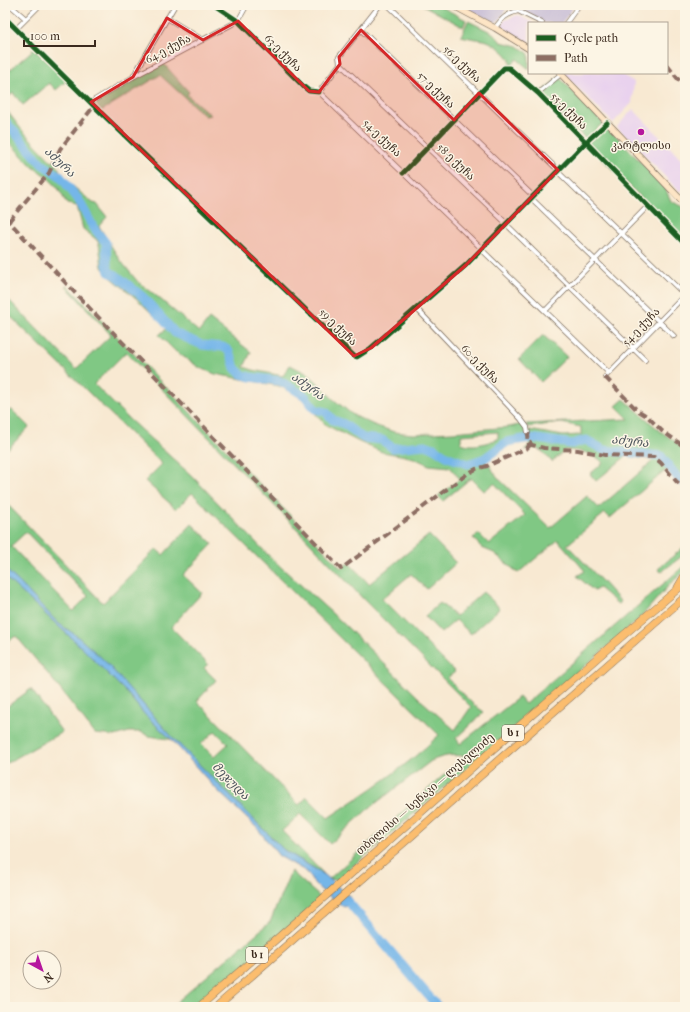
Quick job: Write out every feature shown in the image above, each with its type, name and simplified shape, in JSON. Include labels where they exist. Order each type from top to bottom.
[{"type":"highway","points":[[676,592],[685,575]]},
{"type":"highway","name":"თბილისი — სენაკი — ლესელიძე","points":[[199,1007],[613,644],[685,583]]},
{"type":"highway","name":"თბილისი — სენაკი — ლესელიძე","points":[[216,1007],[685,598]]},
{"type":"main road","points":[[452,5],[495,28],[528,48]]},
{"type":"main road","points":[[562,74],[685,204]]},
{"type":"street","points":[[10,5],[26,19]]},
{"type":"street","points":[[16,29],[40,5]]},
{"type":"street","points":[[133,77],[175,5]]},
{"type":"street","name":"63-ე ქუჩა","points":[[214,5],[238,21],[304,87],[309,91],[319,92]]},
{"type":"street","points":[[238,21],[246,5]]},
{"type":"street","points":[[319,92],[340,64],[339,57],[380,5]]},
{"type":"street","name":"56-ე ქუჩა","points":[[388,5],[685,295]]},
{"type":"street","points":[[567,22],[579,5]]},
{"type":"street","points":[[495,28],[502,18],[518,11],[540,22]]},
{"type":"street","points":[[5,18],[91,102]]},
{"type":"street","points":[[167,18],[203,40]]},
{"type":"street","name":"64-ე ქუჩა","points":[[91,102],[133,77],[238,21]]},
{"type":"street","name":"57-ე ქუჩა","points":[[361,30],[674,336]]},
{"type":"street","name":"58-ე ქუჩა","points":[[340,64],[428,147],[645,360]]},
{"type":"street","name":"55-ე ქუჩა","points":[[403,173],[504,68],[509,68],[538,94],[685,244]]},
{"type":"street","points":[[538,94],[560,74]]},
{"type":"street","name":"54-ე ქუჩა","points":[[319,92],[609,373]]},
{"type":"street","name":"59-ე ქუჩა","points":[[91,102],[354,356],[357,356],[371,348],[466,265],[558,170],[607,123]]},
{"type":"street","points":[[545,311],[648,206]]},
{"type":"street","name":"54-ე ქუჩა","points":[[605,377],[685,295]]},
{"type":"street","name":"60-ე ქუჩა","points":[[416,308],[520,419],[527,427],[528,433]]},
{"type":"highlighted area","points":[[167,18],[203,40],[238,21],[309,91],[319,92],[340,64],[339,57],[361,30],[454,120],[479,93],[558,170],[466,265],[371,348],[354,356],[91,102],[133,77]]},
{"type":"shaded area","points":[[457,5],[509,5],[499,20],[493,24]]},
{"type":"shaded area","points":[[514,5],[575,5],[563,22],[542,22]]},
{"type":"shaded area","points":[[518,15],[532,22],[528,22],[528,43],[501,26],[505,20]]},
{"type":"shaded area","points":[[564,74],[621,74],[634,82],[632,103],[613,123]]},
{"type":"shaded area","points":[[633,109],[685,163],[685,189],[679,191],[617,127]]},
{"type":"green space","points":[[423,5],[438,5],[466,20],[463,27]]},
{"type":"green space","points":[[468,21],[493,33],[501,42],[518,46],[528,53],[528,68],[517,59],[510,67],[508,66],[511,63],[507,56],[488,41],[461,36]]},
{"type":"green space","points":[[34,49],[67,80],[56,90],[49,83],[23,105],[13,93],[5,100],[5,74]]},
{"type":"green space","points":[[163,63],[189,92],[187,95],[211,115],[205,116],[160,75],[101,111],[97,107],[95,101]]},
{"type":"green space","points":[[559,77],[603,123],[586,139],[540,94]]},
{"type":"green space","points":[[5,108],[21,129],[53,163],[55,160],[61,173],[76,189],[93,203],[97,204],[107,217],[99,226],[120,260],[138,282],[199,332],[209,319],[251,352],[244,367],[283,376],[290,365],[308,374],[333,399],[353,415],[394,432],[413,434],[453,432],[510,427],[523,424],[526,428],[527,439],[507,442],[485,458],[487,465],[490,464],[499,479],[550,528],[587,496],[599,508],[654,460],[626,456],[596,481],[590,474],[603,463],[595,456],[586,452],[565,450],[552,462],[543,452],[536,448],[524,450],[529,446],[530,439],[572,446],[586,442],[605,452],[660,457],[677,479],[685,484],[685,489],[666,470],[610,518],[605,513],[567,545],[621,602],[618,604],[599,588],[594,591],[577,576],[585,571],[558,540],[518,573],[494,553],[482,548],[473,538],[479,534],[489,544],[525,515],[494,483],[484,491],[471,478],[443,501],[438,496],[460,479],[450,467],[429,465],[414,458],[382,452],[326,425],[305,401],[295,393],[279,386],[215,374],[200,368],[175,351],[159,335],[167,328],[137,299],[107,274],[102,267],[99,244],[97,240],[83,229],[77,206],[67,204],[58,188],[46,176],[33,167],[5,138]],"holes":[[[498,432],[498,439],[475,445],[461,443],[461,435]]]},
{"type":"green space","points":[[607,126],[665,188],[671,201],[685,209],[685,241],[587,144]]},
{"type":"green space","points":[[67,285],[341,568],[349,563],[369,584],[429,535],[456,563],[427,589],[411,574],[382,599],[455,672],[447,678],[474,705],[484,712],[456,738],[460,744],[519,697],[525,704],[685,565],[685,571],[670,584],[638,620],[337,880],[329,879],[465,756],[448,756],[431,761],[367,810],[330,844],[300,814],[282,831],[325,875],[284,850],[175,740],[149,736],[141,732],[129,732],[115,736],[95,734],[16,636],[5,643],[5,502],[103,603],[156,549],[163,555],[192,524],[213,544],[183,575],[202,593],[171,627],[208,664],[204,668],[216,680],[197,701],[299,805],[307,797],[328,818],[399,769],[439,735],[192,493],[176,509],[145,481],[162,464],[5,311],[5,296],[76,369],[111,335],[66,286]],"holes":[[[126,352],[367,603],[471,707],[455,730],[423,702],[345,625],[272,559],[192,476],[131,421],[94,384]],[[26,532],[88,596],[73,611],[11,546]],[[215,731],[228,744],[214,757],[201,744]]]},
{"type":"green space","points":[[543,335],[567,357],[541,382],[519,359]]},
{"type":"green space","points":[[624,399],[660,431],[685,448],[685,481],[661,455],[604,448],[587,439],[571,443],[529,437],[529,430],[563,436],[581,435],[581,427],[561,423],[528,427],[526,424],[629,419],[616,406]]},
{"type":"green space","points":[[11,409],[29,427],[8,449],[5,446],[5,416]]},
{"type":"green space","points":[[685,546],[685,554],[661,572],[658,569]]},
{"type":"green space","points":[[483,592],[500,608],[471,634],[456,620],[441,633],[425,616],[440,603],[456,616]]},
{"type":"green space","points":[[31,689],[62,732],[7,763],[5,761],[5,708]]},
{"type":"green space","points":[[291,871],[322,899],[199,1007],[171,1007],[270,922]]},
{"type":"water","points":[[5,569],[58,623],[77,636],[104,660],[175,740],[284,850],[325,875],[352,899],[350,904],[344,907],[320,889],[307,872],[279,856],[257,828],[216,789],[172,740],[145,715],[127,693],[81,647],[5,577]]},
{"type":"waterway","name":"აძურა","points":[[5,121],[42,164],[60,176],[78,199],[94,228],[106,243],[107,265],[109,272],[116,275],[143,297],[175,333],[202,345],[223,347],[228,350],[235,368],[241,374],[250,377],[280,381],[305,396],[315,409],[326,412],[333,420],[344,424],[363,438],[382,440],[393,448],[425,445],[434,448],[448,457],[468,464],[485,458],[507,442],[530,438],[572,444],[586,440],[604,450],[661,456],[678,478],[685,483]]},
{"type":"waterway","name":"მეჯუდა","points":[[342,897],[350,904],[438,1007]]},
{"type":"marked path","points":[[668,66],[685,88]]},
{"type":"marked path","points":[[9,221],[49,173],[60,149],[94,106]]},
{"type":"marked path","points":[[5,217],[75,293],[341,569],[467,474],[527,448],[529,446],[528,433]]},
{"type":"marked path","points":[[605,377],[637,410],[647,416],[662,431],[685,447]]},
{"type":"marked path","points":[[529,442],[532,445],[544,448],[578,450],[605,455],[654,457],[685,489]]},
{"type":"cycle path","points":[[214,5],[238,21],[304,87],[309,91],[319,92]]},
{"type":"cycle path","points":[[5,18],[94,106],[354,356],[357,357],[371,348],[466,265],[586,142],[607,123]]},
{"type":"cycle path","points":[[403,173],[504,68],[509,68],[538,93],[685,244]]},
{"type":"place","name":"კარტლისი","points":[[641,132]]}]
